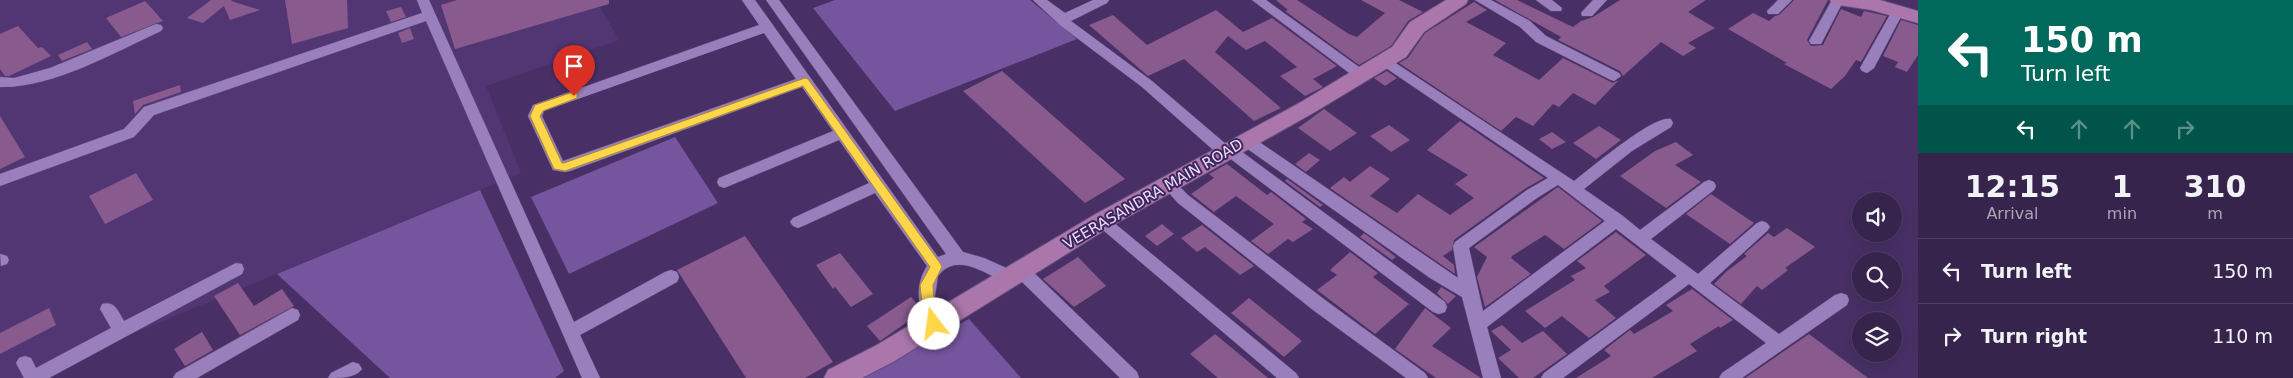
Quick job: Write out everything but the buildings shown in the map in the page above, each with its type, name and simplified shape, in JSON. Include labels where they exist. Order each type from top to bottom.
[{"type":"street","points":[[423,0],[591,378]]},
{"type":"street","points":[[748,0],[936,267]]},
{"type":"street","points":[[772,0],[958,258]]},
{"type":"street","points":[[1038,0],[1234,148],[1439,307]]},
{"type":"street","points":[[1064,19],[1103,0]]},
{"type":"street","points":[[1258,0],[1361,75]]},
{"type":"street","name":"VEERASANDRA MAIN ROAD","points":[[837,378],[884,354],[1102,221],[1385,61],[1399,52],[1416,27],[1459,0]]},
{"type":"street","points":[[1481,0],[1525,24],[1540,39],[1614,76]]},
{"type":"street","points":[[1542,0],[1556,8]]},
{"type":"street","points":[[1587,13],[1600,0]]},
{"type":"street","points":[[1773,11],[1786,0]]},
{"type":"street","points":[[1816,41],[1838,0],[1872,4],[1918,17]]},
{"type":"street","points":[[1867,68],[1898,11]]},
{"type":"street","points":[[0,180],[83,148],[129,133],[149,111],[430,15]]},
{"type":"street","points":[[767,27],[538,108],[535,116],[558,166],[565,167],[805,81]]},
{"type":"street","points":[[0,82],[6,84],[27,80],[66,67],[156,28]]},
{"type":"street","points":[[1385,61],[1618,220],[1779,343]]},
{"type":"street","points":[[1574,189],[1627,147],[1666,123]]},
{"type":"street","points":[[724,182],[842,133]]},
{"type":"street","points":[[1234,148],[1471,294]]},
{"type":"street","points":[[1492,378],[1468,287],[1461,246],[1532,194],[1559,178]]},
{"type":"street","points":[[1168,184],[1319,305],[1419,378]]},
{"type":"street","points":[[798,222],[882,190],[906,186]]},
{"type":"street","points":[[1641,238],[1709,186]]},
{"type":"street","points":[[1478,324],[1618,220]]},
{"type":"street","points":[[1102,221],[1290,378]]},
{"type":"street","points":[[1550,378],[1695,279],[1762,227]]},
{"type":"street","points":[[934,324],[928,304],[927,285],[936,267],[949,259],[958,258],[1016,274],[1131,377]]},
{"type":"street","points":[[31,373],[121,330],[236,269]]},
{"type":"street","points":[[570,332],[671,277]]},
{"type":"street","points":[[1728,378],[1840,300]]},
{"type":"street","points":[[108,309],[121,330]]},
{"type":"street","points":[[182,378],[292,315]]},
{"type":"street","points":[[337,378],[353,369]]},
{"type":"shaded area","points":[[0,0],[596,0],[619,40],[486,86],[521,173],[39,372],[42,378],[0,378]]},
{"type":"shaded area","points":[[835,0],[1030,0],[1077,39],[895,111],[813,8]]},
{"type":"shaded area","points":[[675,137],[718,203],[569,274],[531,197]]},
{"type":"shaded area","points":[[480,190],[564,371],[555,378],[390,378],[277,274]]},
{"type":"shaded area","points":[[969,319],[1021,378],[861,378]]},
{"type":"route","points":[[574,96],[538,108],[535,116],[558,166],[565,167],[805,81],[936,267],[927,285],[928,304],[934,324]]}]
